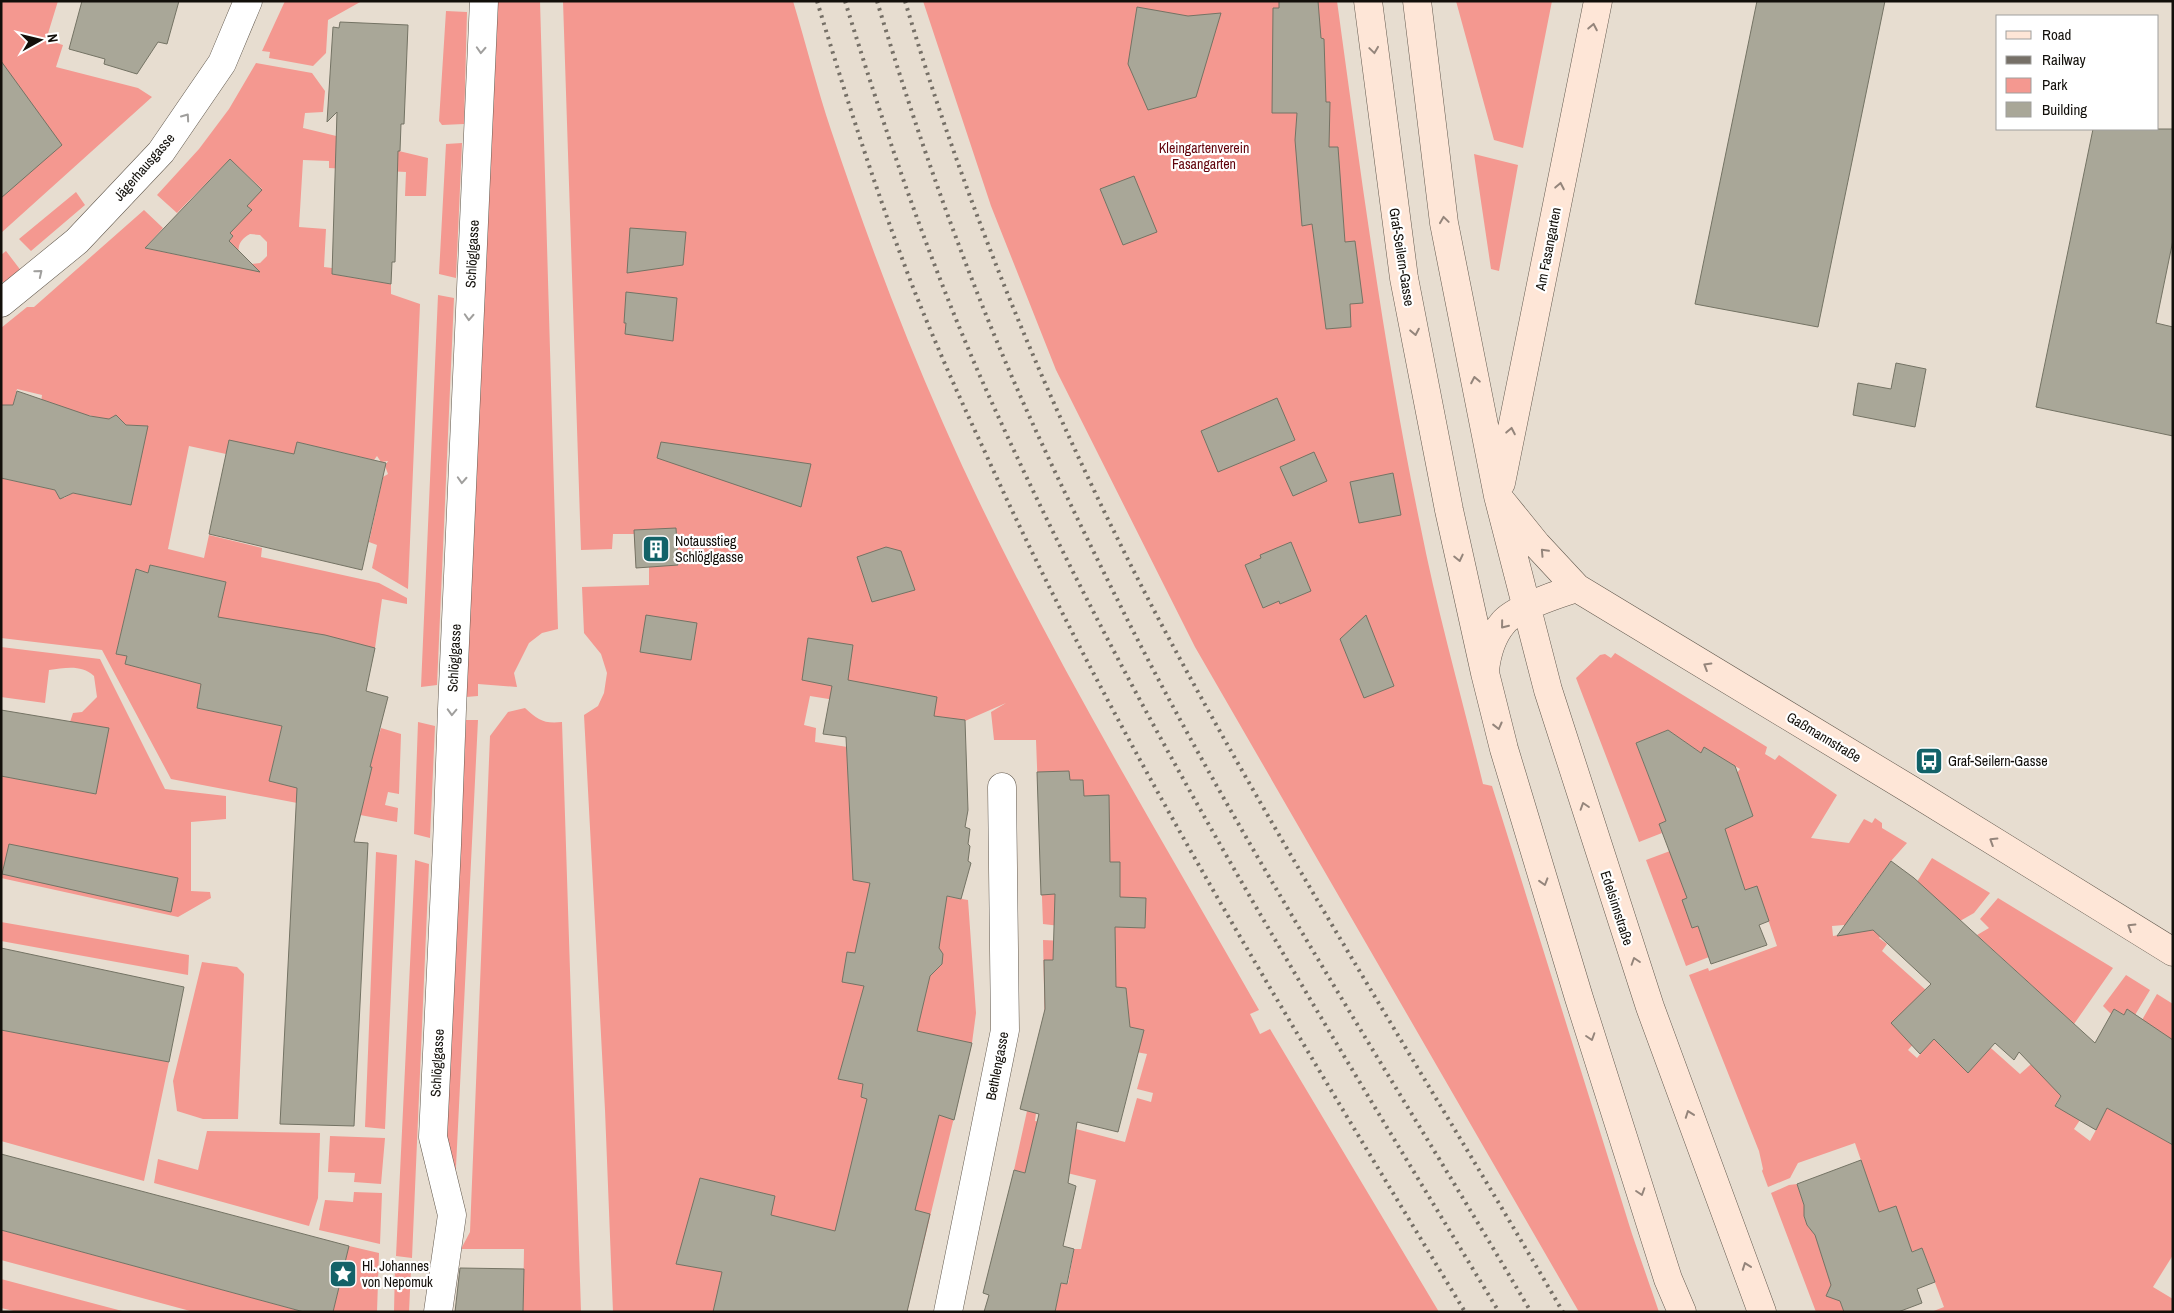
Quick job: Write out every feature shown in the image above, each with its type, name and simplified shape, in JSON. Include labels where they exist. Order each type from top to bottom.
[{"type":"main road","name":"Graf-Seilern-Gasse","points":[[1368,1],[1404,278],[1449,510],[1485,673]]},
{"type":"main road","points":[[1417,1],[1444,223],[1498,496]]},
{"type":"main road","name":"Am Fasangarten","points":[[1498,496],[1598,1]]},
{"type":"main road","name":"Gaßmannstraße","points":[[1498,496],[1537,545],[1577,588],[1911,790],[2173,952]]},
{"type":"main road","name":"Edelsinnstraße","points":[[1498,496],[1548,690],[1578,788],[1650,1007],[1762,1312]]},
{"type":"main road","points":[[1577,588],[1536,602],[1504,622],[1488,651],[1485,673],[1504,749],[1579,998],[1668,1279],[1682,1312]]},
{"type":"street","name":"Jägerhausgasse","points":[[1,304],[77,242],[161,152],[222,63],[248,1]]},
{"type":"street","name":"Schlöglgasse","points":[[438,1312],[452,1215],[433,1137],[448,845],[452,700],[484,1]]},
{"type":"street","name":"Bethlengasse","points":[[948,1312],[1005,1030],[1002,787]]},
{"type":"green space","points":[[1,1],[58,1],[46,40],[63,45],[56,67],[138,88],[152,97],[1,233]]},
{"type":"green space","points":[[285,1],[362,1],[328,20],[326,53],[313,66],[269,58],[270,52],[262,51]]},
{"type":"green space","points":[[498,1],[540,1],[558,629],[542,633],[529,643],[514,673],[517,687],[478,684],[478,696],[466,697]]},
{"type":"green space","points":[[563,1],[793,1],[826,114],[870,241],[927,387],[978,499],[1053,647],[1259,1010],[1250,1014],[1260,1034],[1270,1029],[1439,1312],[1055,1312],[1061,1283],[1068,1284],[1074,1249],[1081,1249],[1096,1180],[1038,1166],[1025,1173],[1014,1170],[1027,1111],[1036,1113],[1035,1121],[1060,1125],[1075,1133],[1076,1129],[1125,1142],[1137,1098],[1151,1102],[1153,1093],[1137,1089],[1147,1054],[1045,1035],[1043,940],[1085,942],[1085,929],[1043,924],[1036,740],[994,740],[991,712],[1006,703],[965,721],[810,696],[804,725],[816,728],[815,742],[867,750],[849,792],[853,880],[968,900],[976,1013],[972,1043],[907,1312],[613,1312],[605,1110],[584,715],[598,706],[604,693],[607,673],[601,654],[584,633],[582,587],[649,585],[649,567],[636,568],[634,534],[613,534],[612,549],[581,550]]},
{"type":"green space","name":"Kleingartenverein Fasangarten","points":[[923,1],[1337,1],[1374,263],[1395,394],[1420,524],[1442,622],[1483,784],[1492,786],[1632,1234],[1659,1312],[1579,1312],[1195,647],[1056,370],[991,206]]},
{"type":"green space","points":[[1456,1],[1552,1],[1523,148],[1494,140]]},
{"type":"green space","points":[[446,11],[467,12],[464,124],[442,125],[439,121]]},
{"type":"green space","points":[[256,63],[312,73],[325,91],[323,112],[305,113],[303,128],[428,158],[426,196],[405,196],[406,172],[329,168],[329,161],[303,160],[299,227],[326,229],[324,267],[332,268],[332,274],[391,284],[391,294],[420,304],[408,589],[372,568],[377,545],[369,542],[383,477],[388,474],[385,466],[388,461],[381,462],[377,456],[374,460],[297,442],[293,459],[226,454],[189,446],[168,549],[204,558],[209,535],[262,548],[261,557],[379,583],[407,598],[407,604],[382,599],[375,648],[216,622],[226,582],[150,565],[148,573],[136,570],[116,654],[127,656],[126,664],[201,684],[197,708],[282,726],[269,781],[363,804],[372,767],[362,765],[369,733],[379,735],[381,728],[401,734],[399,794],[388,792],[385,805],[398,808],[397,822],[171,779],[102,650],[1,638],[1,478],[55,490],[59,497],[64,498],[73,493],[131,505],[147,427],[126,425],[114,416],[106,421],[89,415],[88,424],[47,401],[41,403],[42,395],[17,389],[13,405],[1,405],[1,328],[27,307],[34,307],[144,210],[163,228],[145,248],[220,264],[235,248],[229,241],[233,236],[230,233],[251,210],[247,206],[262,189],[230,159],[177,213],[157,195],[199,149],[229,109]],"holes":[[[250,234],[260,235],[267,242],[267,256],[260,263],[251,264],[239,255],[239,245]]]},
{"type":"green space","points":[[462,143],[456,278],[439,274],[446,144]]},
{"type":"green space","points":[[1474,154],[1518,165],[1499,271],[1491,269]]},
{"type":"green space","points":[[76,192],[85,205],[31,251],[19,239]]},
{"type":"green space","points":[[6,251],[22,272],[8,284],[1,281],[1,255]]},
{"type":"green space","points":[[438,295],[454,298],[437,685],[421,687]]},
{"type":"green space","points":[[1,647],[100,659],[165,789],[226,796],[226,819],[191,822],[191,891],[210,892],[211,898],[178,917],[1,878],[1,776],[96,794],[70,722],[73,713],[82,712],[97,697],[94,676],[78,668],[61,668],[49,670],[45,703],[1,697]]},
{"type":"green space","points":[[1615,653],[1767,747],[1765,754],[1775,760],[1779,755],[1837,795],[1811,838],[1849,843],[1864,819],[1872,823],[1875,818],[1882,823],[1882,828],[1907,843],[1891,861],[1853,913],[1852,921],[1885,931],[1879,938],[1887,944],[1882,951],[2020,1074],[2049,1048],[2082,1060],[2055,1105],[2080,1120],[2074,1129],[2090,1141],[2096,1130],[2090,1127],[2136,1051],[2142,1020],[2157,994],[2173,1004],[2173,1095],[2150,1132],[2173,1145],[2173,1255],[2153,1287],[2173,1299],[2173,1312],[1931,1312],[1944,1307],[1922,1248],[1906,1254],[1879,1212],[1855,1143],[1798,1163],[1790,1178],[1768,1187],[1762,1171],[1759,1151],[1689,975],[1708,968],[1709,971],[1777,946],[1757,887],[1745,890],[1737,867],[1683,900],[1692,928],[1698,926],[1709,957],[1686,966],[1646,860],[1670,851],[1715,827],[1726,828],[1753,816],[1737,773],[1740,769],[1704,748],[1701,753],[1668,730],[1636,743],[1666,821],[1659,825],[1662,833],[1639,842],[1576,678],[1600,655],[1605,654],[1611,658]],"holes":[[[1844,925],[1845,934],[1833,936],[1832,926]],[[1917,1040],[1926,1047],[1917,1058],[1908,1050]]]},
{"type":"green space","points":[[525,708],[542,720],[562,722],[581,1312],[523,1312],[524,1249],[461,1249],[470,1232],[490,736],[508,712]]},
{"type":"green space","points":[[466,720],[478,720],[452,1248],[441,1249]]},
{"type":"green space","points":[[418,722],[435,726],[430,838],[414,834]]},
{"type":"green space","points":[[376,852],[397,855],[385,1129],[365,1127]]},
{"type":"green space","points":[[1932,858],[1990,893],[1974,913],[1960,921],[1915,885]]},
{"type":"green space","points":[[415,860],[429,864],[412,1258],[396,1256]]},
{"type":"green space","points":[[1998,898],[2113,968],[2074,1024],[1977,935],[1989,928],[1980,919]]},
{"type":"green space","points":[[1,922],[189,955],[188,975],[1,941]]},
{"type":"green space","points":[[202,962],[237,967],[244,974],[238,1119],[203,1119],[177,1111],[173,1081]]},
{"type":"green space","points":[[2126,975],[2150,990],[2135,1015],[2124,1015],[2114,1009],[2111,1014],[2103,1006]]},
{"type":"green space","points":[[1,1030],[169,1062],[144,1181],[1,1141]]},
{"type":"green space","points":[[207,1131],[320,1133],[318,1198],[309,1226],[154,1183],[158,1159],[198,1170]]},
{"type":"green space","points":[[330,1136],[385,1138],[381,1184],[354,1182],[355,1173],[328,1172]]},
{"type":"green space","points":[[1797,1184],[1804,1205],[1804,1216],[1807,1225],[1817,1237],[1844,1312],[1816,1312],[1771,1193],[1789,1185]]},
{"type":"green space","points":[[354,1192],[382,1193],[380,1244],[319,1230],[325,1200],[353,1202]]},
{"type":"green space","points":[[1,1230],[304,1312],[194,1312],[1,1260]]},
{"type":"green space","points":[[349,1246],[379,1253],[377,1312],[333,1312]]},
{"type":"green space","points":[[395,1267],[411,1269],[409,1312],[394,1312]]},
{"type":"green space","points":[[1,1279],[126,1312],[18,1312],[1,1308]]},
{"type":"building","points":[[82,1],[179,1],[167,44],[158,42],[137,74],[104,64],[105,59],[69,49]]},
{"type":"building","points":[[1279,1],[1318,1],[1321,38],[1324,39],[1326,102],[1330,102],[1329,147],[1338,147],[1345,242],[1355,241],[1363,303],[1350,304],[1351,327],[1326,329],[1312,224],[1302,226],[1295,140],[1297,113],[1272,113],[1273,8],[1279,8]]},
{"type":"building","points":[[1757,1],[1885,1],[1818,327],[1695,304]]},
{"type":"building","points":[[1137,7],[1188,16],[1221,13],[1196,97],[1148,110],[1128,64]]},
{"type":"building","points":[[340,22],[408,25],[404,124],[401,124],[400,151],[398,151],[395,262],[392,262],[391,284],[332,274],[337,112],[327,122],[333,27],[339,28]]},
{"type":"building","points":[[1,61],[62,145],[1,198]]},
{"type":"building","points":[[2173,129],[2173,240],[2156,323],[2173,327],[2173,436],[2036,407],[2093,130]]},
{"type":"building","points":[[230,159],[262,190],[247,206],[252,210],[230,233],[233,236],[229,241],[260,272],[145,248]]},
{"type":"building","points":[[1134,176],[1157,232],[1123,245],[1100,189]]},
{"type":"building","points":[[630,228],[686,232],[683,265],[627,273]]},
{"type":"building","points":[[626,292],[677,298],[673,341],[625,334]]},
{"type":"building","points":[[1896,363],[1926,369],[1915,427],[1853,415],[1858,383],[1891,389]]},
{"type":"building","points":[[17,391],[90,416],[109,419],[116,415],[126,425],[148,426],[131,505],[73,493],[60,499],[55,490],[1,478],[1,405],[13,405]]},
{"type":"building","points":[[1277,398],[1295,440],[1218,472],[1201,431]]},
{"type":"building","points":[[229,440],[294,454],[297,442],[386,463],[362,570],[209,534]]},
{"type":"building","points":[[661,442],[811,464],[801,507],[657,458]]},
{"type":"building","points":[[1314,452],[1327,481],[1293,496],[1280,467]]},
{"type":"building","points":[[1393,473],[1401,515],[1359,523],[1350,482]]},
{"type":"building","name":"Notausstieg Schlöglgasse","points":[[676,528],[678,565],[636,568],[634,530]]},
{"type":"building","points":[[1291,542],[1311,591],[1280,604],[1279,601],[1263,608],[1245,565],[1261,558],[1260,555]]},
{"type":"building","points":[[886,547],[901,551],[915,590],[872,602],[857,557]]},
{"type":"building","points":[[150,565],[226,582],[218,617],[325,635],[375,648],[366,691],[388,697],[370,767],[372,767],[354,842],[368,843],[354,1126],[280,1124],[297,788],[269,781],[282,726],[197,708],[201,684],[125,664],[127,656],[116,654],[136,569],[148,573]]},
{"type":"building","points":[[646,615],[697,623],[691,660],[640,652]]},
{"type":"building","points":[[1366,615],[1394,686],[1364,698],[1340,639]]},
{"type":"building","points":[[808,638],[853,645],[848,680],[937,697],[934,716],[965,720],[968,810],[965,827],[970,829],[968,861],[971,863],[961,899],[947,896],[939,948],[943,954],[942,964],[930,976],[917,1031],[972,1043],[954,1120],[939,1115],[915,1210],[930,1214],[907,1312],[713,1312],[722,1272],[676,1264],[700,1178],[775,1196],[771,1215],[835,1231],[867,1099],[861,1097],[863,1084],[838,1079],[864,986],[842,982],[847,952],[855,953],[870,883],[853,880],[846,737],[823,734],[832,686],[802,680]]},
{"type":"building","points":[[1,710],[109,728],[96,794],[1,776]]},
{"type":"building","points":[[1668,730],[1701,753],[1704,747],[1735,766],[1753,816],[1725,829],[1745,890],[1757,886],[1769,921],[1759,925],[1767,945],[1711,964],[1698,926],[1692,928],[1682,900],[1687,898],[1659,824],[1666,821],[1636,743]]},
{"type":"building","points":[[1069,771],[1070,780],[1083,780],[1084,796],[1109,795],[1110,862],[1120,862],[1120,897],[1146,898],[1145,928],[1115,927],[1116,987],[1126,988],[1130,1027],[1144,1030],[1118,1132],[1077,1122],[1068,1183],[1076,1186],[1063,1246],[1074,1249],[1067,1284],[1061,1283],[1055,1312],[984,1312],[989,1295],[983,1293],[1014,1170],[1025,1173],[1039,1114],[1020,1109],[1045,1009],[1044,960],[1053,960],[1055,894],[1041,895],[1037,772]]},
{"type":"building","points":[[9,844],[178,878],[171,912],[2,874]]},
{"type":"building","points":[[1891,861],[1914,878],[2095,1043],[2114,1009],[2124,1015],[2127,1009],[2173,1040],[2173,1145],[2107,1108],[2096,1130],[2055,1106],[2061,1096],[2019,1052],[2014,1060],[1995,1043],[1968,1073],[1934,1039],[1920,1054],[1891,1023],[1931,984],[1873,930],[1837,936]]},
{"type":"building","points":[[1,948],[184,987],[169,1062],[1,1030]]},
{"type":"building","points":[[1,1154],[349,1246],[333,1312],[304,1312],[1,1230]]},
{"type":"building","points":[[1861,1160],[1879,1212],[1896,1206],[1912,1252],[1922,1248],[1935,1282],[1917,1289],[1922,1303],[1898,1312],[1844,1312],[1840,1301],[1826,1296],[1831,1285],[1815,1235],[1807,1225],[1804,1216],[1804,1205],[1797,1184]]},
{"type":"building","points":[[460,1268],[524,1269],[523,1312],[455,1312]]},
{"type":"railway","points":[[817,1],[864,149],[916,295],[966,412],[1037,562],[1093,672],[1212,888],[1337,1101],[1465,1312]]},
{"type":"railway","points":[[845,1],[875,96],[924,238],[980,376],[1036,498],[1096,617],[1224,852],[1360,1083],[1499,1312]]},
{"type":"railway","points":[[877,1],[935,180],[985,312],[1064,490],[1129,623],[1175,711],[1274,885],[1531,1312]]},
{"type":"railway","points":[[905,1],[956,159],[985,237],[1049,391],[1119,542],[1205,705],[1305,880],[1563,1312]]},
{"type":"place","name":"Notausstieg Schlöglgasse","points":[[656,549]]},
{"type":"place","name":"Graf-Seilern-Gasse","points":[[1929,761]]},
{"type":"place","name":"Hl. Johannes von Nepomuk","points":[[343,1274]]}]
